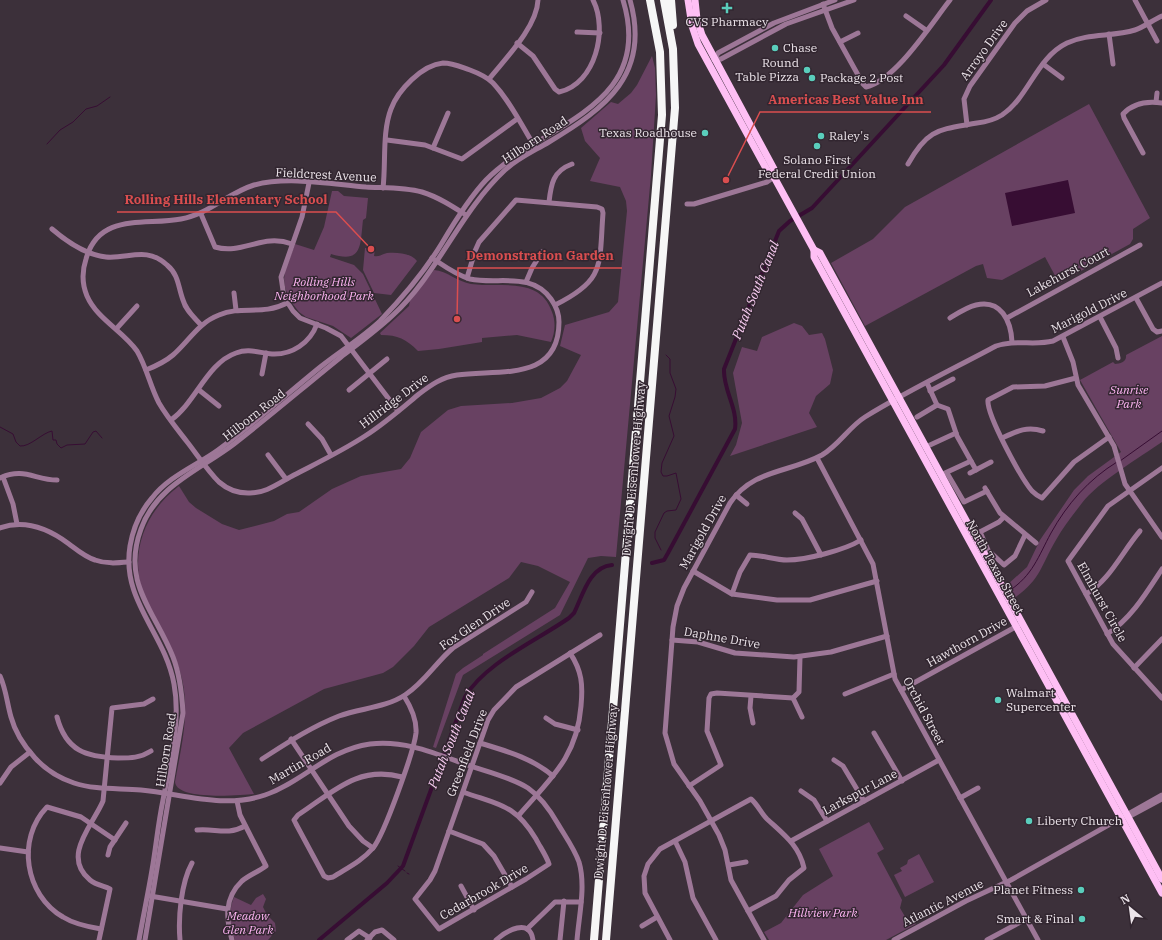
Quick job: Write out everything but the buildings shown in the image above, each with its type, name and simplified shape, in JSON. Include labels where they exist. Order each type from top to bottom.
[{"type":"highway","name":"Dwight D. Eisenhower Highway","points":[[594,940],[662,115],[660,52],[650,0]]},
{"type":"highway","name":"Dwight D. Eisenhower Highway","points":[[606,940],[672,162],[675,108],[674,70],[671,39],[664,0]]},
{"type":"highway","points":[[671,0],[673,21],[671,39]]},
{"type":"main road","name":"North Texas Street","points":[[688,0],[694,33],[711,61],[768,172],[774,177],[814,250],[814,257],[896,400],[1124,817],[1162,879]]},
{"type":"main road","name":"North Texas Street","points":[[695,0],[700,30],[711,61]]},
{"type":"main road","name":"North Texas Street","points":[[896,400],[944,474],[973,536],[1018,625]]},
{"type":"main road","name":"North Texas Street","points":[[1124,817],[1162,894]]},
{"type":"street","points":[[489,79],[534,18],[538,0]]},
{"type":"street","points":[[517,43],[533,56],[555,89],[559,92],[573,86],[588,69],[597,52],[600,32],[598,13],[593,0]]},
{"type":"street","name":"Hilborn Road","points":[[535,147],[592,108],[613,85],[624,62],[628,46],[628,23],[623,0]]},
{"type":"street","name":"Hilborn Road","points":[[145,940],[150,896],[167,793],[181,726],[182,693],[173,656],[140,593],[135,572],[136,550],[143,522],[156,503],[174,484],[203,463],[403,306],[487,180],[504,165],[596,112],[618,88],[629,66],[634,46],[634,22],[630,0]]},
{"type":"street","points":[[711,61],[718,53],[765,27],[835,0]]},
{"type":"street","points":[[711,61],[721,59],[782,26],[854,0]]},
{"type":"street","points":[[823,4],[840,42],[866,87],[878,82],[893,70],[950,0]]},
{"type":"street","name":"Arroyo Drive","points":[[967,125],[964,99],[970,86],[1015,22],[1027,11],[1046,0]]},
{"type":"street","points":[[1135,0],[1157,41]]},
{"type":"street","points":[[906,16],[926,30]]},
{"type":"street","points":[[908,164],[916,149],[926,138],[939,130],[995,119],[1008,111],[1042,64],[1053,52],[1065,44],[1079,39],[1135,30],[1162,16]]},
{"type":"street","points":[[577,32],[600,32]]},
{"type":"street","points":[[840,42],[858,33]]},
{"type":"street","points":[[1109,34],[1113,64]]},
{"type":"street","points":[[382,188],[388,118],[391,108],[406,86],[426,68],[444,63],[455,64],[489,79],[502,96],[535,147]]},
{"type":"street","points":[[1042,64],[1062,78]]},
{"type":"street","points":[[1143,154],[1123,114],[1139,104],[1159,102],[1157,93]]},
{"type":"street","points":[[433,148],[448,112]]},
{"type":"street","points":[[387,140],[413,143],[433,148],[462,159],[517,119]]},
{"type":"street","points":[[549,202],[556,174],[562,168],[572,164]]},
{"type":"street","points":[[687,204],[701,202],[767,182],[774,177]]},
{"type":"street","name":"Fieldcrest Avenue","points":[[203,463],[171,420],[154,392],[146,370],[137,352],[117,328],[98,311],[87,295],[83,271],[88,252],[99,237],[108,230],[120,224],[181,219],[200,214],[234,193],[257,184],[284,181],[409,190],[430,195],[464,214]]},
{"type":"street","points":[[309,183],[302,217],[281,277],[282,288],[287,303],[300,318],[332,330],[350,348],[398,411]]},
{"type":"street","points":[[434,260],[454,273],[467,278],[526,282],[543,291],[555,305],[581,291],[594,277],[599,265],[603,213],[602,209],[597,207],[516,200],[479,242],[474,251],[467,278]]},
{"type":"street","points":[[200,214],[214,247],[236,248],[270,240],[292,244]]},
{"type":"street","points":[[52,229],[70,243],[99,256],[111,257],[137,253],[156,258],[166,264],[177,278],[186,308],[200,325]]},
{"type":"street","name":"Lakehurst Court","points":[[1007,318],[1140,245]]},
{"type":"street","points":[[526,282],[532,268],[542,252]]},
{"type":"street","name":"Marigold Drive","points":[[764,940],[731,880],[729,865],[723,843],[711,820],[674,764],[665,733],[672,640],[677,606],[693,571],[736,495],[743,488],[758,478],[817,458],[836,445],[864,418],[996,346],[1012,342],[1046,343],[1063,337],[1162,284]]},
{"type":"street","points":[[234,293],[236,310]]},
{"type":"street","points":[[1136,298],[1153,329],[1156,332],[1162,331]]},
{"type":"street","points":[[146,370],[172,356],[200,325],[219,314],[236,310],[268,310],[287,303]]},
{"type":"street","points":[[950,318],[970,307],[985,304],[998,309],[1007,318],[1012,342]]},
{"type":"street","name":"Hillridge Drive","points":[[203,463],[219,482],[227,488],[244,493],[263,491],[366,436],[434,382],[457,375],[519,371],[540,363],[548,355],[558,339],[559,316],[555,305]]},
{"type":"street","points":[[117,328],[137,306]]},
{"type":"street","points":[[1100,317],[1116,348],[1118,358]]},
{"type":"street","points":[[171,420],[185,409],[216,367],[229,356],[248,350],[266,353],[280,353],[296,349],[309,338],[317,324]]},
{"type":"street","points":[[1063,337],[1073,362],[1076,378],[1082,393],[1109,437],[1118,456],[1120,470],[1130,490],[1162,537]]},
{"type":"street","points":[[262,374],[266,353]]},
{"type":"street","points":[[349,390],[370,374],[387,358]]},
{"type":"street","points":[[1076,378],[1045,386],[1013,387],[988,400],[990,414],[1028,486],[1037,496],[1042,498],[1070,466],[1109,437]]},
{"type":"street","points":[[930,391],[953,379]]},
{"type":"street","points":[[926,384],[937,405],[948,409],[956,433],[976,470]]},
{"type":"street","points":[[199,390],[219,406]]},
{"type":"street","points":[[917,417],[937,405]]},
{"type":"street","points":[[308,424],[322,439],[331,455]]},
{"type":"street","points":[[1002,438],[1021,429],[1034,428],[1043,431]]},
{"type":"street","points":[[930,445],[956,433]]},
{"type":"street","points":[[268,455],[286,479]]},
{"type":"street","name":"Orchid Street","points":[[817,458],[870,556],[877,581],[894,674],[901,690],[1038,940]]},
{"type":"street","points":[[972,461],[944,474],[964,502],[986,489],[998,511],[1025,535],[1036,542]]},
{"type":"street","points":[[970,473],[991,462]]},
{"type":"street","name":"Hilborn Road","points":[[167,793],[177,703],[175,688],[167,659],[134,595],[129,562],[132,534],[140,515],[148,503],[165,484],[203,463]]},
{"type":"street","name":"Elmhurst Circle","points":[[1162,468],[1130,490],[1102,513],[1068,561],[1107,634],[1118,651],[1162,698]]},
{"type":"street","points":[[17,524],[14,504],[2,478],[21,473],[48,480],[57,480]]},
{"type":"street","points":[[736,495],[747,504]]},
{"type":"street","points":[[795,513],[802,519],[821,555]]},
{"type":"street","points":[[973,536],[999,522],[1004,517]]},
{"type":"street","points":[[0,528],[17,524],[35,526],[48,531],[94,560],[112,563],[129,562]]},
{"type":"street","points":[[1086,594],[1100,584],[1140,531]]},
{"type":"street","points":[[980,532],[988,550],[1004,565],[1015,556],[1025,535]]},
{"type":"street","points":[[732,594],[740,572],[750,555],[787,560],[800,560],[821,555],[862,540]]},
{"type":"street","points":[[1107,634],[1135,607],[1162,570]]},
{"type":"street","points":[[693,571],[732,594],[751,598],[800,601],[877,581]]},
{"type":"street","name":"Fox Glen Drive","points":[[262,759],[302,732],[339,716],[380,706],[404,696],[428,676],[443,656],[453,648],[526,602],[532,592]]},
{"type":"street","name":"Hawthorn Drive","points":[[901,690],[1018,625]]},
{"type":"street","name":"Greenfield Drive","points":[[415,899],[435,871],[488,720],[494,710],[508,694],[600,635]]},
{"type":"street","name":"Daphne Drive","points":[[672,640],[698,642],[735,653],[800,657],[831,652],[887,636]]},
{"type":"street","points":[[1134,668],[1162,639]]},
{"type":"street","points":[[463,792],[504,806],[519,815],[553,776],[569,755],[578,730],[583,690],[582,678],[570,653]]},
{"type":"street","points":[[689,786],[721,765],[707,731],[709,698],[712,694],[793,698],[799,692],[800,657]]},
{"type":"street","points":[[845,694],[894,674]]},
{"type":"street","name":"Martin Road","points":[[0,676],[6,692],[14,727],[30,752],[43,766],[63,778],[89,786],[167,793],[214,801],[237,801],[257,798],[277,790],[335,754],[359,746],[383,743],[413,746],[519,783],[536,795],[548,808],[577,858],[582,879],[577,940]]},
{"type":"street","points":[[402,777],[383,773],[370,774],[348,782],[298,815],[294,820],[324,876],[328,878],[333,877],[358,861],[373,848],[380,838],[402,777],[413,746],[416,725],[413,713],[404,696]]},
{"type":"street","points":[[751,696],[750,708],[753,723]]},
{"type":"street","points":[[793,698],[802,717]]},
{"type":"street","points":[[99,940],[110,890],[90,880],[81,867],[79,860],[80,844],[103,801],[106,788],[112,708],[144,704],[153,699]]},
{"type":"street","points":[[57,718],[63,734],[73,747],[93,756],[143,756],[151,751]]},
{"type":"street","points":[[546,718],[555,724],[578,730]]},
{"type":"street","points":[[874,733],[902,780]]},
{"type":"street","points":[[291,739],[349,826],[363,841],[373,848]]},
{"type":"street","points":[[480,743],[525,758],[544,768],[553,776]]},
{"type":"street","points":[[0,783],[11,767],[30,752]]},
{"type":"street","points":[[834,760],[843,766],[864,801]]},
{"type":"street","name":"Larkspur Lane","points":[[791,841],[939,760]]},
{"type":"street","points":[[960,798],[978,788]]},
{"type":"street","points":[[802,791],[814,800],[827,821]]},
{"type":"street","points":[[1124,817],[1130,812],[1162,795]]},
{"type":"street","points":[[670,940],[645,893],[643,883],[645,870],[655,853],[711,820],[751,799],[767,818],[791,841],[804,868],[789,880],[776,896],[748,911]]},
{"type":"street","points":[[1124,817],[1132,815],[1162,799]]},
{"type":"street","points":[[232,940],[227,920],[227,909],[232,894],[237,886],[248,876],[266,866],[240,815],[237,801]]},
{"type":"street","points":[[102,930],[62,917],[48,906],[35,886],[29,866],[28,852],[33,831],[47,807],[72,813],[92,824],[115,840]]},
{"type":"street","name":"Cedarbrook Drive","points":[[415,899],[439,929],[546,868],[549,864],[529,828],[519,815]]},
{"type":"street","name":"Atlantic Avenue","points":[[894,940],[1006,882],[1124,817]]},
{"type":"street","points":[[108,855],[115,840],[126,824]]},
{"type":"street","points":[[197,830],[204,829],[224,832],[233,831],[245,826]]},
{"type":"street","points":[[449,831],[475,840],[490,850],[512,887]]},
{"type":"street","points":[[675,841],[685,862],[693,898],[716,940]]},
{"type":"street","points":[[0,848],[28,852]]},
{"type":"street","points":[[729,865],[746,862]]},
{"type":"street","points":[[180,940],[179,925],[182,901],[187,872],[192,863]]},
{"type":"street","points":[[460,886],[474,910]]},
{"type":"street","points":[[150,896],[227,909]]},
{"type":"street","name":"Hilborn Road","points":[[139,940],[150,896]]},
{"type":"street","points":[[560,940],[564,901]]},
{"type":"street","points":[[527,929],[551,904],[564,901],[581,902]]},
{"type":"street","points":[[642,926],[657,918]]},
{"type":"street","points":[[987,940],[1026,919]]},
{"type":"street","points":[[496,940],[512,929],[523,927],[532,935],[533,940]]},
{"type":"street","points":[[347,940],[359,931],[363,932],[368,939],[375,932],[382,930],[394,940]]},
{"type":"green space","points":[[652,56],[655,68],[656,95],[651,175],[616,557],[601,556],[588,558],[560,615],[463,675],[436,748],[433,747],[456,674],[483,654],[555,608],[570,582],[538,566],[521,562],[509,578],[429,627],[414,646],[393,667],[383,673],[324,689],[243,733],[229,748],[254,794],[210,796],[186,792],[178,788],[175,782],[185,718],[182,679],[175,657],[145,599],[140,583],[138,567],[142,537],[156,509],[179,486],[189,502],[222,524],[239,530],[274,521],[287,514],[299,512],[332,489],[361,476],[401,469],[410,458],[421,432],[448,410],[461,406],[512,403],[541,398],[560,388],[567,381],[581,355],[560,346],[565,325],[609,312],[618,302],[627,211],[626,201],[620,187],[590,181],[600,158],[585,141],[581,128],[611,102],[618,104],[631,93],[637,85]]},
{"type":"green space","points":[[1089,104],[1150,218],[1133,229],[1133,239],[1130,244],[1059,283],[1045,257],[1002,280],[987,278],[983,264],[976,266],[865,326],[831,263],[873,239],[905,207]]},
{"type":"green space","name":"Rolling Hills Neighborhood Park","points":[[332,191],[338,191],[344,196],[368,198],[366,218],[363,220],[358,250],[349,256],[331,254],[330,257],[354,265],[363,274],[382,314],[351,338],[333,326],[306,317],[299,312],[289,299],[285,287],[285,271],[295,244],[314,250],[324,227]]},
{"type":"green space","points":[[365,248],[375,249],[374,256],[387,253],[399,253],[411,256],[417,261],[391,295],[374,293],[363,270]]},
{"type":"green space","points":[[434,270],[443,272],[466,283],[518,286],[529,288],[538,293],[546,301],[552,312],[554,327],[551,342],[517,335],[482,338],[482,342],[418,351],[410,343],[401,338],[381,335],[380,333],[409,306],[410,301]]},
{"type":"green space","points":[[794,323],[802,326],[809,335],[822,333],[833,370],[830,384],[816,396],[809,413],[817,427],[730,456],[736,445],[742,423],[733,373],[742,347],[757,351],[762,337]]},
{"type":"green space","name":"Sunrise Park","points":[[1162,336],[1162,442],[1108,479],[1089,495],[1062,530],[1040,572],[1030,585],[1014,598],[1007,585],[1027,567],[1040,540],[1074,490],[1088,476],[1121,452],[1080,380],[1113,362],[1115,364],[1119,364],[1123,362],[1126,355]]},
{"type":"green space","name":"Hillview Park","points":[[869,822],[884,849],[877,853],[902,900],[900,908],[907,920],[913,917],[916,924],[886,940],[769,940],[764,932],[781,923],[803,895],[833,876],[819,849]]},
{"type":"green space","points":[[919,854],[934,882],[905,897],[894,875],[902,871],[900,868],[907,864],[908,860]]},
{"type":"green space","name":"Meadow Glen Park","points":[[263,894],[266,899],[263,907],[267,915],[275,923],[276,931],[268,940],[235,940],[230,918],[234,897],[251,905],[256,898]]},
{"type":"shaded area","points":[[1068,180],[1075,213],[1012,226],[1005,193]]},
{"type":"waterway","name":"Putah South Canal","points":[[652,563],[664,560],[735,429],[733,406],[724,377],[724,369],[779,231],[790,221],[812,208],[944,65],[991,0]]},
{"type":"waterway","points":[[47,144],[60,130],[73,122],[86,109],[97,106],[110,97]]},
{"type":"waterway","points":[[661,550],[655,538],[655,532],[664,513],[667,511],[676,510],[681,499],[676,473],[663,476],[661,472],[662,463],[674,436],[669,416],[676,389],[670,373],[670,359],[666,355]]},
{"type":"waterway","points":[[0,427],[13,434],[16,442],[20,446],[24,446],[52,431],[53,440],[56,440],[57,444],[61,448],[67,445],[85,444],[93,432],[96,431],[102,438]]},
{"type":"waterway","points":[[1120,461],[1162,431]]},
{"type":"waterway","points":[[1009,591],[1024,579],[1034,565],[1057,522],[1072,502],[1088,484],[1117,462]]},
{"type":"waterway","name":"Putah South Canal","points":[[319,940],[387,883],[403,866],[465,697],[474,685],[498,663],[512,653],[569,618],[574,613],[592,576],[604,567],[612,565]]},
{"type":"waterway","name":"Putah South Canal","points":[[398,866],[405,871]]},
{"type":"place","name":"CVS Pharmacy","points":[[727,8]]},
{"type":"place","name":"Chase","points":[[775,48]]},
{"type":"place","name":"Round Table Pizza","points":[[807,70]]},
{"type":"place","name":"Package 2 Post","points":[[812,78]]},
{"type":"place","name":"Texas Roadhouse","points":[[705,133]]},
{"type":"place","name":"Raley's","points":[[821,136]]},
{"type":"place","name":"Solano First Federal Credit Union","points":[[817,146]]},
{"type":"place","name":"Americas Best Value Inn","points":[[726,180]]},
{"type":"place","name":"Rolling Hills Elementary School","points":[[371,249]]},
{"type":"place","name":"Demonstration Garden","points":[[457,319]]},
{"type":"place","name":"Walmart Supercenter","points":[[998,700]]},
{"type":"place","name":"Liberty Church","points":[[1029,821]]},
{"type":"place","name":"Planet Fitness","points":[[1081,890]]},
{"type":"place","name":"Smart & Final","points":[[1082,919]]}]
